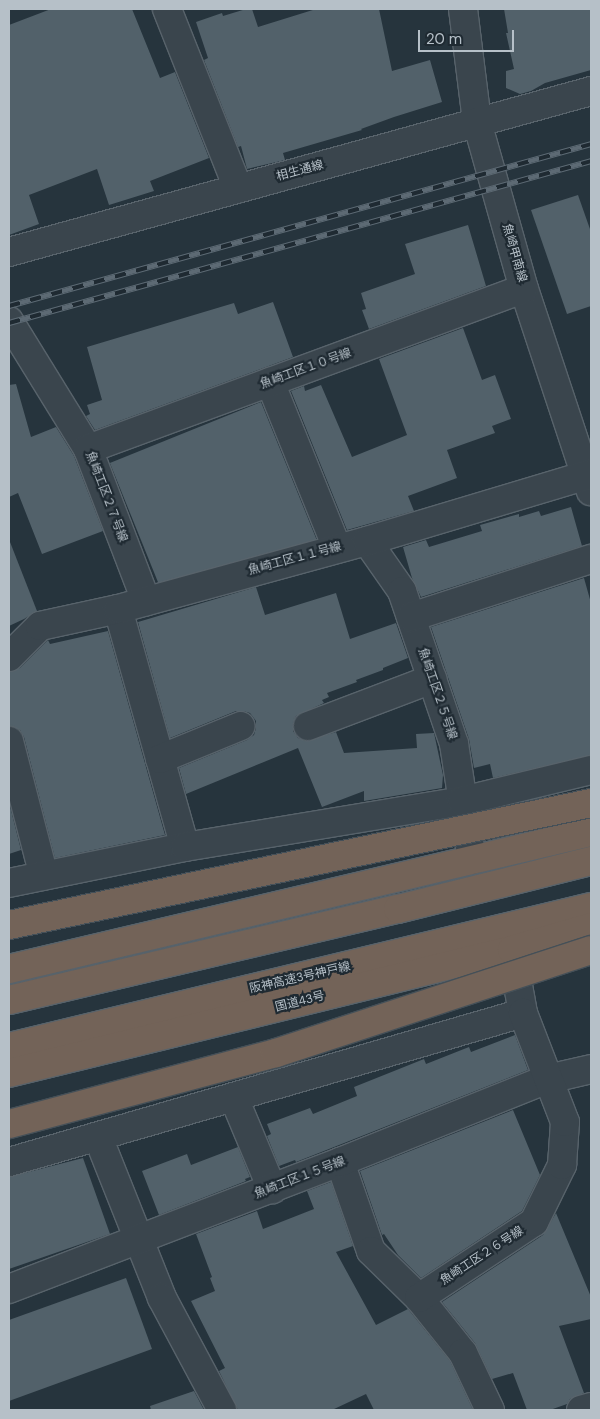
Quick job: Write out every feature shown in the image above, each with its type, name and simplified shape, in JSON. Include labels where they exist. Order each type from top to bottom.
[{"type":"highway","points":[[9,925],[591,803]]},
{"type":"highway","points":[[9,968],[591,832]]},
{"type":"highway","points":[[9,1000],[398,909],[591,861]]},
{"type":"highway","name":"阪神高速3号神戸線","points":[[9,1047],[591,907]]},
{"type":"highway","name":"国道43号","points":[[9,1073],[512,950],[591,927]]},
{"type":"highway","points":[[9,1124],[276,1053],[591,950]]},
{"type":"street","name":"魚崎甲南線","points":[[463,9],[477,122],[524,289],[590,480]]},
{"type":"street","points":[[171,10],[238,188]]},
{"type":"street","name":"相生通線","points":[[9,252],[591,91]]},
{"type":"street","name":"魚崎工区１０号線","points":[[88,449],[524,289]]},
{"type":"street","name":"魚崎工区２７号線","points":[[9,321],[88,449],[146,601]]},
{"type":"street","points":[[270,382],[337,548]]},
{"type":"street","name":"魚崎工区１１号線","points":[[9,657],[40,626],[118,609],[590,480]]},
{"type":"street","name":"魚崎工区２５号線","points":[[367,541],[402,591],[454,744],[472,860]]},
{"type":"street","points":[[411,617],[591,559]]},
{"type":"street","points":[[118,609],[185,847]]},
{"type":"street","points":[[308,726],[432,679]]},
{"type":"street","points":[[160,759],[241,726]]},
{"type":"street","points":[[9,741],[44,876]]},
{"type":"street","points":[[9,883],[185,847],[462,801],[591,770]]},
{"type":"street","name":"魚崎工区２６号線","points":[[419,1298],[534,1222],[562,1164],[565,1122],[522,1013],[512,950]]},
{"type":"street","points":[[9,1162],[98,1138],[522,1013]]},
{"type":"street","name":"魚崎工区１５号線","points":[[9,1289],[272,1189],[548,1079],[591,1069]]},
{"type":"street","points":[[234,1098],[272,1189]]},
{"type":"street","points":[[98,1138],[162,1298],[222,1410]]},
{"type":"street","points":[[340,1162],[371,1251],[419,1298],[463,1353],[490,1410]]},
{"type":"street","points":[[581,1410],[591,1407]]},
{"type":"building","points":[[51,9],[132,9],[160,78],[175,72],[209,158],[150,181],[154,191],[109,205],[97,169],[29,195],[39,224],[9,235],[9,25]]},
{"type":"building","points":[[252,9],[258,27],[316,9],[379,9],[392,71],[430,60],[442,102],[394,117],[362,130],[283,153],[285,160],[247,169],[241,146],[238,147],[204,60],[208,58],[196,22],[222,13],[223,16]]},
{"type":"building","points":[[504,9],[591,9],[591,70],[545,83],[531,91],[520,94],[506,88],[506,71],[514,69],[506,33],[508,33]]},
{"type":"building","points":[[578,195],[591,232],[591,306],[567,314],[531,210]]},
{"type":"building","points":[[468,225],[486,286],[369,329],[362,310],[366,309],[361,293],[415,274],[405,244]]},
{"type":"building","points":[[273,302],[293,357],[95,430],[86,416],[90,414],[87,405],[102,400],[87,347],[234,303],[238,314]]},
{"type":"building","points":[[463,328],[482,380],[495,375],[511,419],[492,426],[495,433],[447,450],[457,478],[408,496],[414,511],[347,530],[291,391],[304,386],[305,391],[321,385],[352,457],[407,435],[379,359]]},
{"type":"building","points":[[16,384],[31,437],[56,427],[74,456],[103,531],[42,554],[18,493],[9,497],[9,385]]},
{"type":"building","points":[[261,402],[316,539],[165,600],[110,463]]},
{"type":"building","points":[[571,507],[582,546],[421,597],[412,578],[403,547],[426,540],[429,547],[482,531],[480,525],[519,514],[519,517],[539,511],[541,516]]},
{"type":"building","points":[[10,542],[37,611],[9,626]]},
{"type":"building","points":[[584,578],[591,603],[591,755],[493,778],[490,764],[474,768],[469,739],[431,627]]},
{"type":"building","points":[[256,587],[265,615],[336,593],[350,639],[396,623],[408,658],[356,680],[357,682],[327,693],[329,697],[322,700],[324,703],[296,716],[293,723],[293,731],[298,738],[306,741],[336,732],[344,753],[417,748],[416,734],[434,733],[443,775],[442,788],[364,801],[364,791],[322,807],[298,748],[186,794],[179,768],[247,740],[254,735],[256,721],[250,713],[236,711],[170,738],[138,622]]},
{"type":"building","points":[[108,631],[165,835],[55,858],[24,737],[20,730],[9,726],[9,672],[20,668],[48,640],[50,644]]},
{"type":"building","points":[[9,802],[21,850],[9,854]]},
{"type":"building","points":[[515,1035],[528,1070],[296,1162],[295,1160],[279,1166],[267,1136],[271,1134],[267,1124],[310,1108],[313,1114],[357,1096],[354,1087],[424,1059],[426,1064],[469,1047],[471,1052]]},
{"type":"building","points":[[513,1110],[540,1175],[522,1211],[421,1278],[398,1255],[384,1234],[382,1235],[360,1171]]},
{"type":"building","points":[[238,1147],[250,1177],[245,1179],[246,1181],[159,1215],[142,1171],[187,1154],[191,1165]]},
{"type":"building","points":[[83,1158],[110,1234],[9,1269],[9,1177]]},
{"type":"building","points":[[331,1182],[353,1246],[336,1252],[376,1325],[408,1309],[450,1361],[473,1410],[374,1410],[366,1394],[332,1410],[238,1410],[219,1371],[225,1368],[191,1301],[215,1291],[210,1278],[212,1277],[196,1234],[257,1211],[263,1229],[314,1209],[307,1191]]},
{"type":"building","points":[[556,1213],[591,1297],[591,1319],[559,1326],[584,1393],[570,1399],[567,1404],[550,1410],[527,1410],[513,1373],[492,1379],[475,1343],[442,1302],[543,1235]]},
{"type":"building","points":[[126,1278],[152,1349],[9,1401],[9,1320]]},
{"type":"building","points":[[194,1391],[204,1410],[151,1410],[150,1406]]},
{"type":"railway","points":[[9,306],[591,144]]},
{"type":"railway","points":[[9,323],[591,161]]}]
